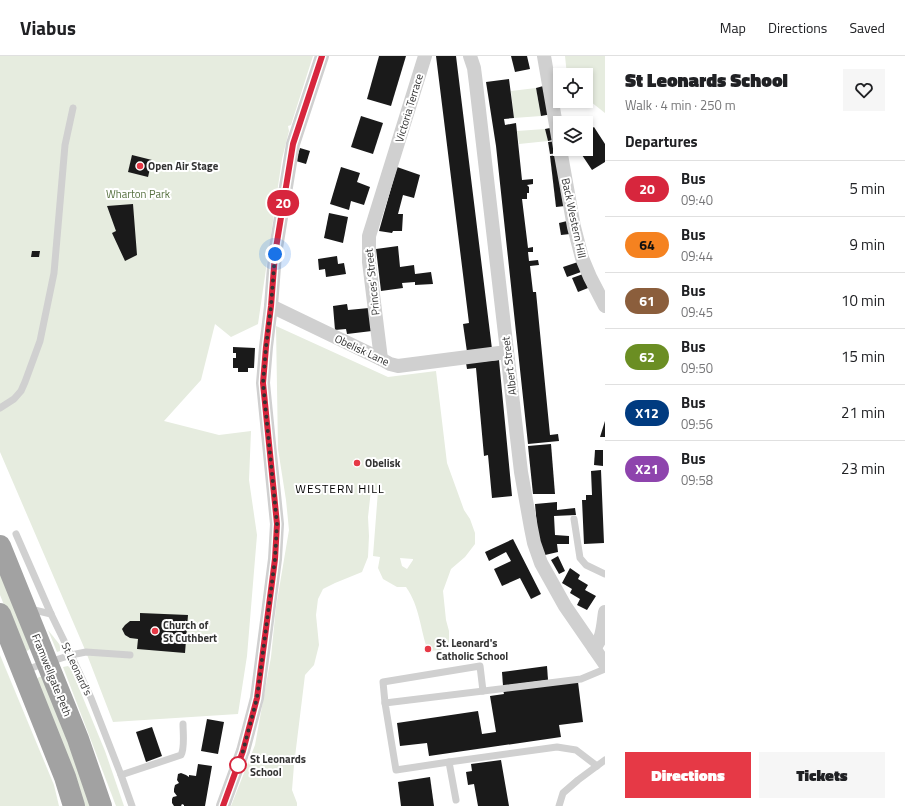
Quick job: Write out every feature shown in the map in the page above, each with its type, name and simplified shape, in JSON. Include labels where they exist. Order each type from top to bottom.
[{"type":"highway","name":"Framwellgate Peth","points":[[8,540],[25,608],[78,739],[101,806]]},
{"type":"highway","points":[[0,614],[65,777],[74,806]]},
{"type":"street","points":[[223,806],[243,751],[257,698],[275,559],[277,524],[263,383],[275,254],[293,144],[322,56]]},
{"type":"street","name":"Victoria Terrace","points":[[393,161],[425,56]]},
{"type":"street","name":"Albert Street","points":[[470,56],[474,68],[521,472],[529,520],[534,543],[541,563],[565,606],[601,660]]},
{"type":"street","name":"Back Western Hill","points":[[544,56],[554,116]]},
{"type":"street","name":"Back Western Hill","points":[[561,156],[574,227],[582,258],[605,306]]},
{"type":"street","name":"Princes' Street","points":[[381,359],[369,262],[369,236],[393,161]]},
{"type":"street","name":"Obelisk Lane","points":[[271,306],[390,364],[398,366],[507,352]]},
{"type":"street","points":[[601,660],[598,644],[605,612]]},
{"type":"lane","points":[[0,408],[14,399],[21,390],[40,341],[54,273],[65,144],[73,108]]},
{"type":"lane","points":[[574,519],[580,558],[586,565],[605,574]]},
{"type":"lane","name":"St Leonard's","points":[[8,540],[51,614],[71,655],[91,698],[132,806]]},
{"type":"lane","points":[[25,608],[51,614]]},
{"type":"lane","points":[[23,671],[71,655],[86,652],[130,655]]},
{"type":"lane","points":[[385,703],[581,679],[601,660]]},
{"type":"lane","points":[[483,691],[480,666],[383,682],[396,770],[557,748],[576,750],[597,766]]},
{"type":"lane","points":[[121,775],[181,755],[183,752],[183,724]]},
{"type":"lane","points":[[559,806],[563,793],[605,760]]},
{"type":"lane","points":[[449,762],[456,800]]},
{"type":"green space","name":"Wharton Park","points":[[0,56],[313,56],[291,125],[288,126],[289,131],[282,159],[258,324],[231,337],[215,324],[201,380],[164,421],[219,435],[251,431],[249,480],[257,535],[247,656],[238,714],[113,722],[86,652],[0,452]]},
{"type":"green space","points":[[565,56],[605,56],[605,113],[593,104],[593,68],[566,68]]},
{"type":"green space","points":[[536,88],[541,116],[514,118],[511,91]]},
{"type":"green space","points":[[545,129],[548,141],[519,144],[517,131]]},
{"type":"green space","points":[[276,326],[388,377],[436,371],[447,463],[464,510],[470,519],[475,533],[475,544],[465,557],[451,569],[443,591],[446,620],[449,631],[449,642],[441,650],[428,651],[417,610],[411,595],[406,587],[397,587],[383,579],[378,568],[380,557],[373,556],[378,491],[371,490],[368,517],[368,557],[362,572],[323,589],[318,599],[316,615],[319,645],[314,665],[305,675],[294,765],[292,790],[297,806],[231,806],[255,745],[271,657],[276,607],[289,530],[278,449]],"holes":[[[400,558],[413,559],[407,569],[402,566]]]},
{"type":"green space","points":[[0,570],[30,649],[27,651],[20,645],[0,595]]},
{"type":"green space","points":[[48,630],[60,645],[60,651],[57,652]]},
{"type":"green space","points":[[0,655],[54,785],[59,806],[0,806]]},
{"type":"green space","points":[[68,666],[71,669],[105,751],[124,806],[116,806],[63,667]]},
{"type":"green space","points":[[42,677],[93,806],[82,806],[37,679]]},
{"type":"building","points":[[379,56],[406,56],[391,106],[367,99]]},
{"type":"building","points":[[436,56],[456,56],[492,349],[467,352],[463,324],[469,323]]},
{"type":"building","points":[[511,56],[527,56],[530,69],[515,72]]},
{"type":"building","points":[[509,79],[514,118],[504,119],[505,125],[516,123],[522,180],[533,179],[533,184],[527,185],[529,187],[529,193],[527,193],[527,199],[522,199],[528,248],[533,247],[533,252],[528,252],[529,261],[538,260],[539,265],[530,266],[533,292],[536,292],[550,435],[558,434],[559,441],[528,444],[496,146],[486,82]]},
{"type":"building","points":[[547,85],[552,114],[541,116],[536,88]]},
{"type":"building","points":[[361,116],[383,123],[373,154],[351,147]]},
{"type":"building","points":[[553,127],[553,140],[548,141],[545,129]]},
{"type":"building","points":[[593,128],[605,144],[605,162],[592,170],[583,156],[593,156]]},
{"type":"building","points":[[553,141],[553,154],[550,154],[548,142]]},
{"type":"building","points":[[300,148],[310,151],[306,164],[296,161]]},
{"type":"building","name":"Open Air Stage","points":[[132,155],[152,160],[148,177],[128,172]]},
{"type":"building","points":[[550,156],[559,156],[565,206],[556,207]]},
{"type":"building","points":[[341,167],[360,173],[357,182],[370,187],[364,205],[351,201],[349,210],[330,204]]},
{"type":"building","points":[[397,167],[420,175],[414,198],[403,195],[398,214],[403,214],[402,231],[393,231],[392,233],[379,231]]},
{"type":"building","points":[[133,204],[137,255],[125,261],[112,233],[116,231],[107,206]]},
{"type":"building","points":[[329,213],[348,217],[343,243],[324,238]]},
{"type":"building","points":[[567,221],[570,234],[561,235],[559,223]]},
{"type":"building","points":[[398,246],[400,267],[414,265],[415,274],[431,272],[433,284],[415,285],[415,282],[402,283],[403,288],[381,291],[376,249]]},
{"type":"building","points":[[32,251],[40,251],[39,257],[31,257]]},
{"type":"building","points":[[337,256],[338,264],[344,263],[346,274],[326,277],[325,269],[319,270],[318,259]]},
{"type":"building","points":[[578,262],[581,272],[567,277],[563,267]]},
{"type":"building","points":[[583,274],[588,288],[578,292],[572,278]]},
{"type":"building","points":[[347,304],[348,310],[369,308],[372,331],[347,334],[346,329],[335,330],[333,306]]},
{"type":"building","points":[[233,347],[255,348],[254,368],[248,368],[248,372],[238,372],[238,368],[233,368],[233,358],[236,358],[236,353],[233,353]]},
{"type":"building","points":[[499,360],[512,496],[492,498],[488,455],[484,456],[476,368],[467,369],[466,363]]},
{"type":"building","points":[[605,421],[605,437],[600,437]]},
{"type":"building","points":[[551,444],[555,494],[533,494],[528,446]]},
{"type":"building","points":[[595,450],[603,450],[603,466],[594,465]]},
{"type":"building","points":[[601,470],[604,543],[584,544],[582,500],[586,500],[586,495],[592,495],[591,471]]},
{"type":"building","points":[[557,502],[557,510],[575,508],[576,515],[554,516],[555,535],[569,536],[569,544],[557,544],[558,552],[545,555],[538,537],[535,504]]},
{"type":"building","points":[[513,539],[541,594],[531,599],[520,578],[502,586],[494,569],[511,561],[506,552],[489,561],[485,552]]},
{"type":"building","points":[[558,556],[565,571],[559,574],[551,560]]},
{"type":"building","points":[[570,568],[580,575],[578,579],[588,585],[585,590],[596,596],[587,610],[577,605],[580,599],[570,593],[572,589],[562,583]]},
{"type":"building","name":"Church of St Cuthbert","points":[[140,613],[188,615],[185,653],[137,649],[138,639],[130,638],[125,635],[122,629],[130,621],[140,621]]},
{"type":"building","points":[[547,666],[548,680],[503,686],[502,672]]},
{"type":"building","points":[[578,682],[583,722],[559,725],[561,737],[429,756],[427,743],[400,746],[397,723],[478,711],[482,734],[496,732],[490,696],[504,694],[503,690]]},
{"type":"building","points":[[207,719],[224,722],[218,754],[201,751]]},
{"type":"building","points":[[152,727],[162,756],[146,762],[136,732]]},
{"type":"building","points":[[501,760],[509,806],[478,806],[474,784],[468,785],[466,772],[472,771],[471,764]]},
{"type":"building","points":[[198,764],[212,766],[205,806],[184,806],[182,804],[181,806],[174,806],[172,799],[173,797],[177,796],[174,789],[175,785],[179,783],[177,780],[178,774],[181,773],[189,777],[189,775],[196,776]]},
{"type":"building","points":[[430,777],[434,806],[401,806],[398,782]]},
{"type":"bus line","name":"20","points":[[223,806],[243,751],[257,698],[275,559],[277,524],[263,383],[275,254],[293,144],[322,56]]},
{"type":"place","name":"Open Air Stage","points":[[140,166]]},
{"type":"place","name":"Obelisk","points":[[357,463]]},
{"type":"place","name":"Church of St Cuthbert","points":[[155,631]]},
{"type":"place","name":"St. Leonard's Catholic School","points":[[428,649]]},
{"type":"place","name":"St Leonards School","points":[[238,765]]},
{"type":"district","name":"WESTERN HILL","points":[[340,488]]},
{"type":"route","points":[[238,765],[257,698],[275,559],[277,524],[263,383],[275,254]]}]
